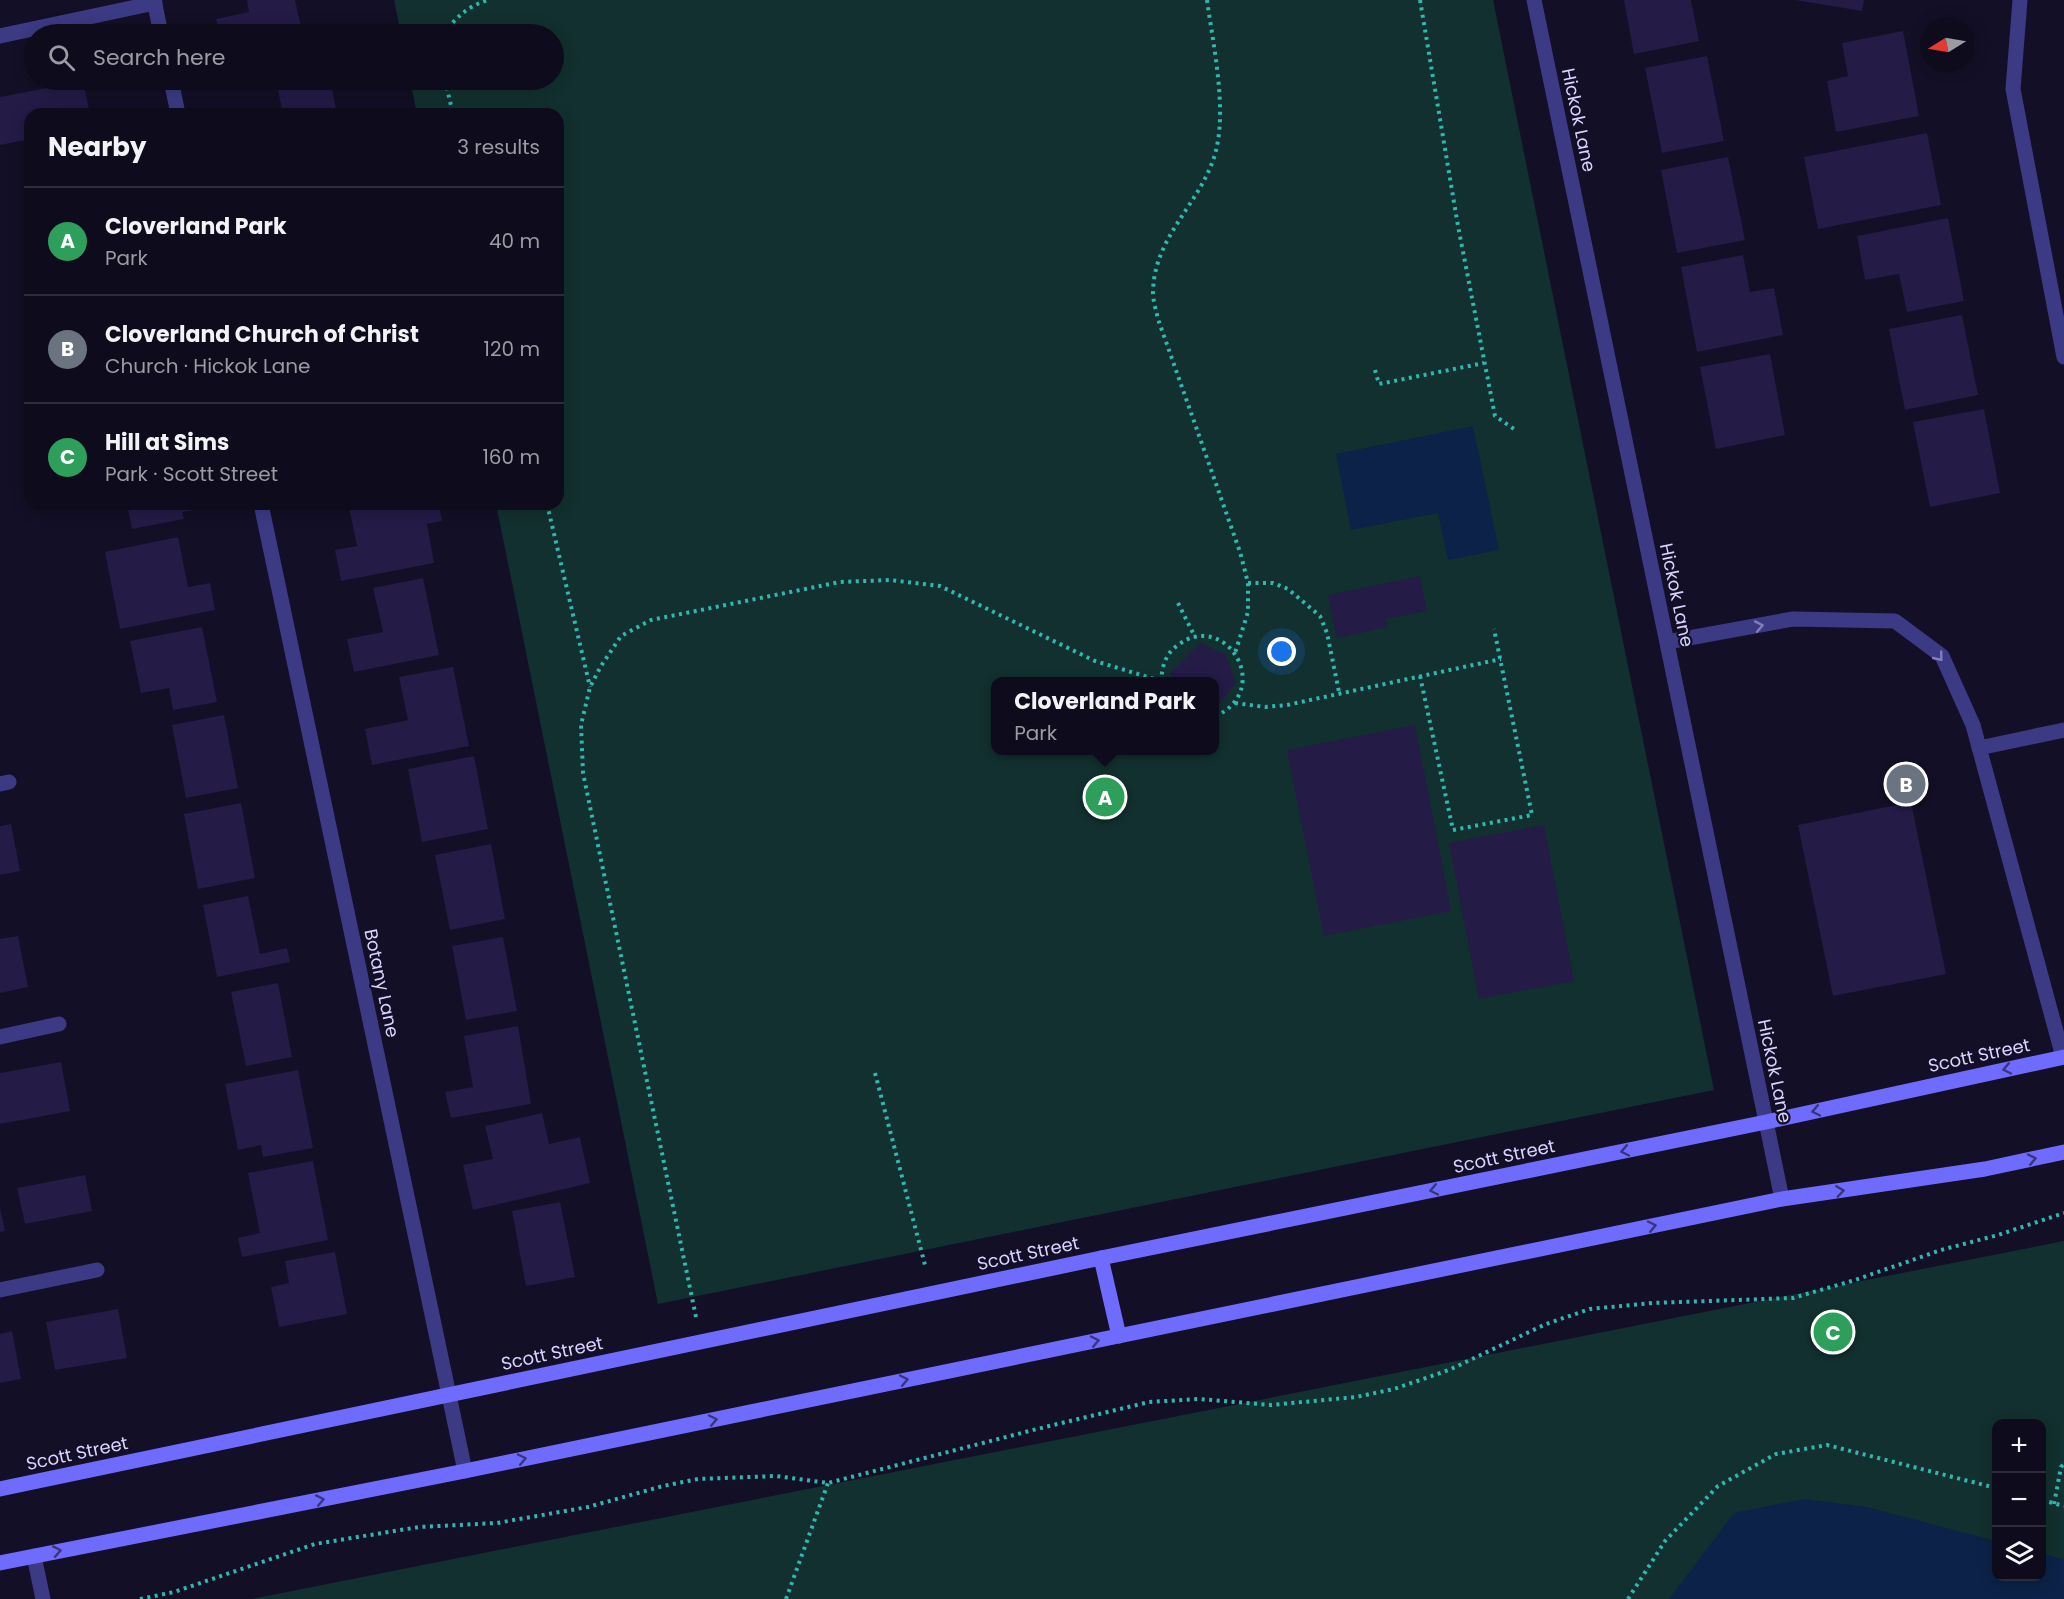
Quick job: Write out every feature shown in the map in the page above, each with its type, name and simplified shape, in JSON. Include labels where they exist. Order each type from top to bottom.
[{"type":"main road","name":"Scott Street","points":[[0,1489],[1101,1258],[1766,1122],[2063,1057]]},
{"type":"main road","points":[[0,1563],[465,1471],[1782,1199],[1974,1171],[2064,1152]]},
{"type":"main road","points":[[1101,1258],[1119,1336]]},
{"type":"street","name":"Hickok Lane","points":[[1534,0],[1782,1199]]},
{"type":"street","points":[[2020,0],[2013,89],[2064,357]]},
{"type":"street","points":[[53,24],[154,1],[159,24]]},
{"type":"street","points":[[0,36],[24,31]]},
{"type":"street","points":[[173,90],[177,108]]},
{"type":"street","name":"Botany Lane","points":[[262,510],[465,1471]]},
{"type":"street","points":[[1667,642],[1793,619],[1895,621],[1941,656],[1973,725],[2063,1057]]},
{"type":"street","points":[[1979,748],[2064,730]]},
{"type":"street","points":[[0,1036],[59,1024]]},
{"type":"street","points":[[0,1290],[97,1270]]},
{"type":"street","points":[[34,1556],[43,1599]]},
{"type":"path","points":[[451,24],[473,5],[488,0]]},
{"type":"path","points":[[1207,0],[1218,71],[1217,146],[1208,173],[1163,246],[1155,271],[1153,294],[1158,319],[1240,552],[1248,583],[1248,612],[1235,653]]},
{"type":"path","points":[[1420,0],[1458,226],[1495,416],[1514,429]]},
{"type":"path","points":[[447,90],[452,108]]},
{"type":"path","points":[[1375,370],[1379,384],[1484,363]]},
{"type":"path","points":[[548,510],[590,687]]},
{"type":"path","points":[[702,1342],[583,773],[581,725],[590,687],[600,666],[621,636],[651,620],[840,582],[890,580],[940,586],[1095,661],[1148,677]]},
{"type":"path","points":[[1248,583],[1273,583],[1288,589],[1320,616],[1327,633],[1339,692]]},
{"type":"path","points":[[1178,603],[1195,637]]},
{"type":"path","points":[[1420,676],[1453,830],[1532,815],[1494,629]]},
{"type":"path","points":[[1161,677],[1162,669],[1170,653],[1183,641],[1206,636],[1217,639],[1235,653],[1241,665],[1243,678],[1242,691],[1235,703],[1219,715]]},
{"type":"path","points":[[1235,703],[1265,707],[1287,705],[1501,659]]},
{"type":"path","points":[[875,1073],[933,1293]]},
{"type":"path","points":[[140,1599],[174,1592],[315,1544],[419,1527],[497,1523],[588,1507],[663,1486],[698,1479],[776,1476],[828,1483],[1149,1402],[1198,1399],[1271,1405],[1356,1397],[1394,1389],[1449,1370],[1546,1324],[1590,1309],[1652,1303],[1793,1298],[2064,1213]]},
{"type":"path","points":[[1628,1599],[1665,1540],[1718,1486],[1776,1454],[1827,1445],[1992,1487]]},
{"type":"path","points":[[2054,1504],[2061,1467],[2064,1464]]},
{"type":"path","points":[[786,1599],[828,1483]]},
{"type":"path","points":[[2046,1501],[2064,1506]]},
{"type":"green space","points":[[394,0],[1493,0],[1714,1090],[658,1304],[497,510],[564,510],[564,108],[416,108],[412,90],[564,90],[564,24],[399,24]]},
{"type":"green space","points":[[2064,1241],[2064,1599],[251,1599]]},
{"type":"water","points":[[1473,426],[1499,550],[1448,560],[1438,513],[1351,530],[1336,454]]},
{"type":"water","points":[[1804,1499],[1867,1507],[1992,1540],[1992,1581],[2046,1581],[2046,1554],[2064,1560],[2064,1599],[1669,1599],[1734,1513]]},
{"type":"building","points":[[247,0],[295,0],[300,24],[217,24],[216,19],[249,12]]},
{"type":"building","points":[[1624,0],[1691,0],[1699,41],[1634,54]]},
{"type":"building","points":[[1795,0],[1864,0],[1862,11]]},
{"type":"building","points":[[1903,31],[1919,116],[1836,132],[1827,81],[1848,76],[1842,43]]},
{"type":"building","points":[[1707,56],[1724,141],[1662,153],[1645,68]]},
{"type":"building","points":[[36,90],[85,90],[89,108],[24,108],[24,140],[0,145],[0,97]]},
{"type":"building","points":[[278,90],[332,90],[336,108],[282,108]]},
{"type":"building","points":[[1927,133],[1941,205],[1818,229],[1804,157]]},
{"type":"building","points":[[1728,157],[1745,240],[1677,253],[1661,170]]},
{"type":"building","points":[[1948,218],[1964,301],[1907,312],[1899,274],[1865,280],[1857,236]]},
{"type":"building","points":[[1743,255],[1750,292],[1774,288],[1783,335],[1697,352],[1681,267]]},
{"type":"building","points":[[1962,315],[1978,395],[1905,410],[1889,329]]},
{"type":"building","points":[[1770,354],[1785,435],[1716,449],[1700,367]]},
{"type":"building","points":[[1984,409],[2000,493],[1930,507],[1913,422]]},
{"type":"building","points":[[128,510],[195,510],[182,512],[184,519],[132,529]]},
{"type":"building","points":[[350,510],[440,510],[442,521],[427,524],[434,563],[341,581],[335,550],[357,546]]},
{"type":"building","points":[[178,537],[188,587],[210,583],[215,610],[120,629],[105,552]]},
{"type":"building","points":[[1420,576],[1427,611],[1386,619],[1388,627],[1337,638],[1328,595]]},
{"type":"building","points":[[423,578],[439,655],[354,672],[347,639],[383,632],[373,588]]},
{"type":"building","points":[[202,627],[217,702],[173,710],[169,688],[141,693],[130,641]]},
{"type":"building","points":[[1200,643],[1226,655],[1236,683],[1219,705],[1219,677],[1171,677],[1170,673]]},
{"type":"building","points":[[453,667],[469,746],[372,765],[365,729],[408,720],[399,677]]},
{"type":"building","points":[[224,715],[238,788],[186,798],[172,725]]},
{"type":"building","points":[[1415,725],[1451,911],[1324,936],[1287,750]]},
{"type":"building","points":[[474,756],[488,829],[422,842],[408,769]]},
{"type":"building","points":[[1911,802],[1946,974],[1833,996],[1798,825]]},
{"type":"building","points":[[241,803],[255,878],[198,889],[184,814]]},
{"type":"building","points":[[11,824],[20,871],[0,875],[0,826]]},
{"type":"building","points":[[1544,825],[1574,981],[1479,999],[1449,843]]},
{"type":"building","points":[[491,844],[505,919],[450,930],[435,855]]},
{"type":"building","points":[[248,896],[260,954],[287,948],[290,962],[217,977],[203,905]]},
{"type":"building","points":[[18,936],[28,987],[0,993],[0,939]]},
{"type":"building","points":[[503,937],[517,1011],[466,1020],[452,946]]},
{"type":"building","points":[[278,983],[292,1057],[246,1066],[231,992]]},
{"type":"building","points":[[518,1026],[531,1104],[451,1118],[445,1092],[473,1087],[464,1036]]},
{"type":"building","points":[[61,1062],[70,1111],[0,1124],[0,1073]]},
{"type":"building","points":[[298,1070],[313,1148],[263,1157],[261,1145],[238,1150],[225,1084]]},
{"type":"building","points":[[542,1113],[549,1144],[580,1137],[590,1183],[473,1210],[463,1165],[493,1159],[485,1126]]},
{"type":"building","points":[[313,1161],[328,1240],[242,1257],[238,1238],[260,1233],[248,1173]]},
{"type":"building","points":[[85,1175],[92,1211],[25,1224],[17,1188]]},
{"type":"building","points":[[560,1202],[575,1277],[526,1286],[512,1211]]},
{"type":"building","points":[[0,1208],[5,1231],[0,1232]]},
{"type":"building","points":[[335,1252],[347,1314],[279,1327],[271,1287],[289,1283],[285,1261]]},
{"type":"building","points":[[118,1309],[127,1358],[55,1370],[46,1322]]},
{"type":"building","points":[[12,1331],[21,1379],[0,1383],[0,1334]]},
{"type":"place","name":"Cloverland Church of Christ","points":[[1906,784]]},
{"type":"place","name":"Cloverland Park","points":[[1105,797]]},
{"type":"place","name":"Hill at Sims","points":[[1833,1332]]}]
